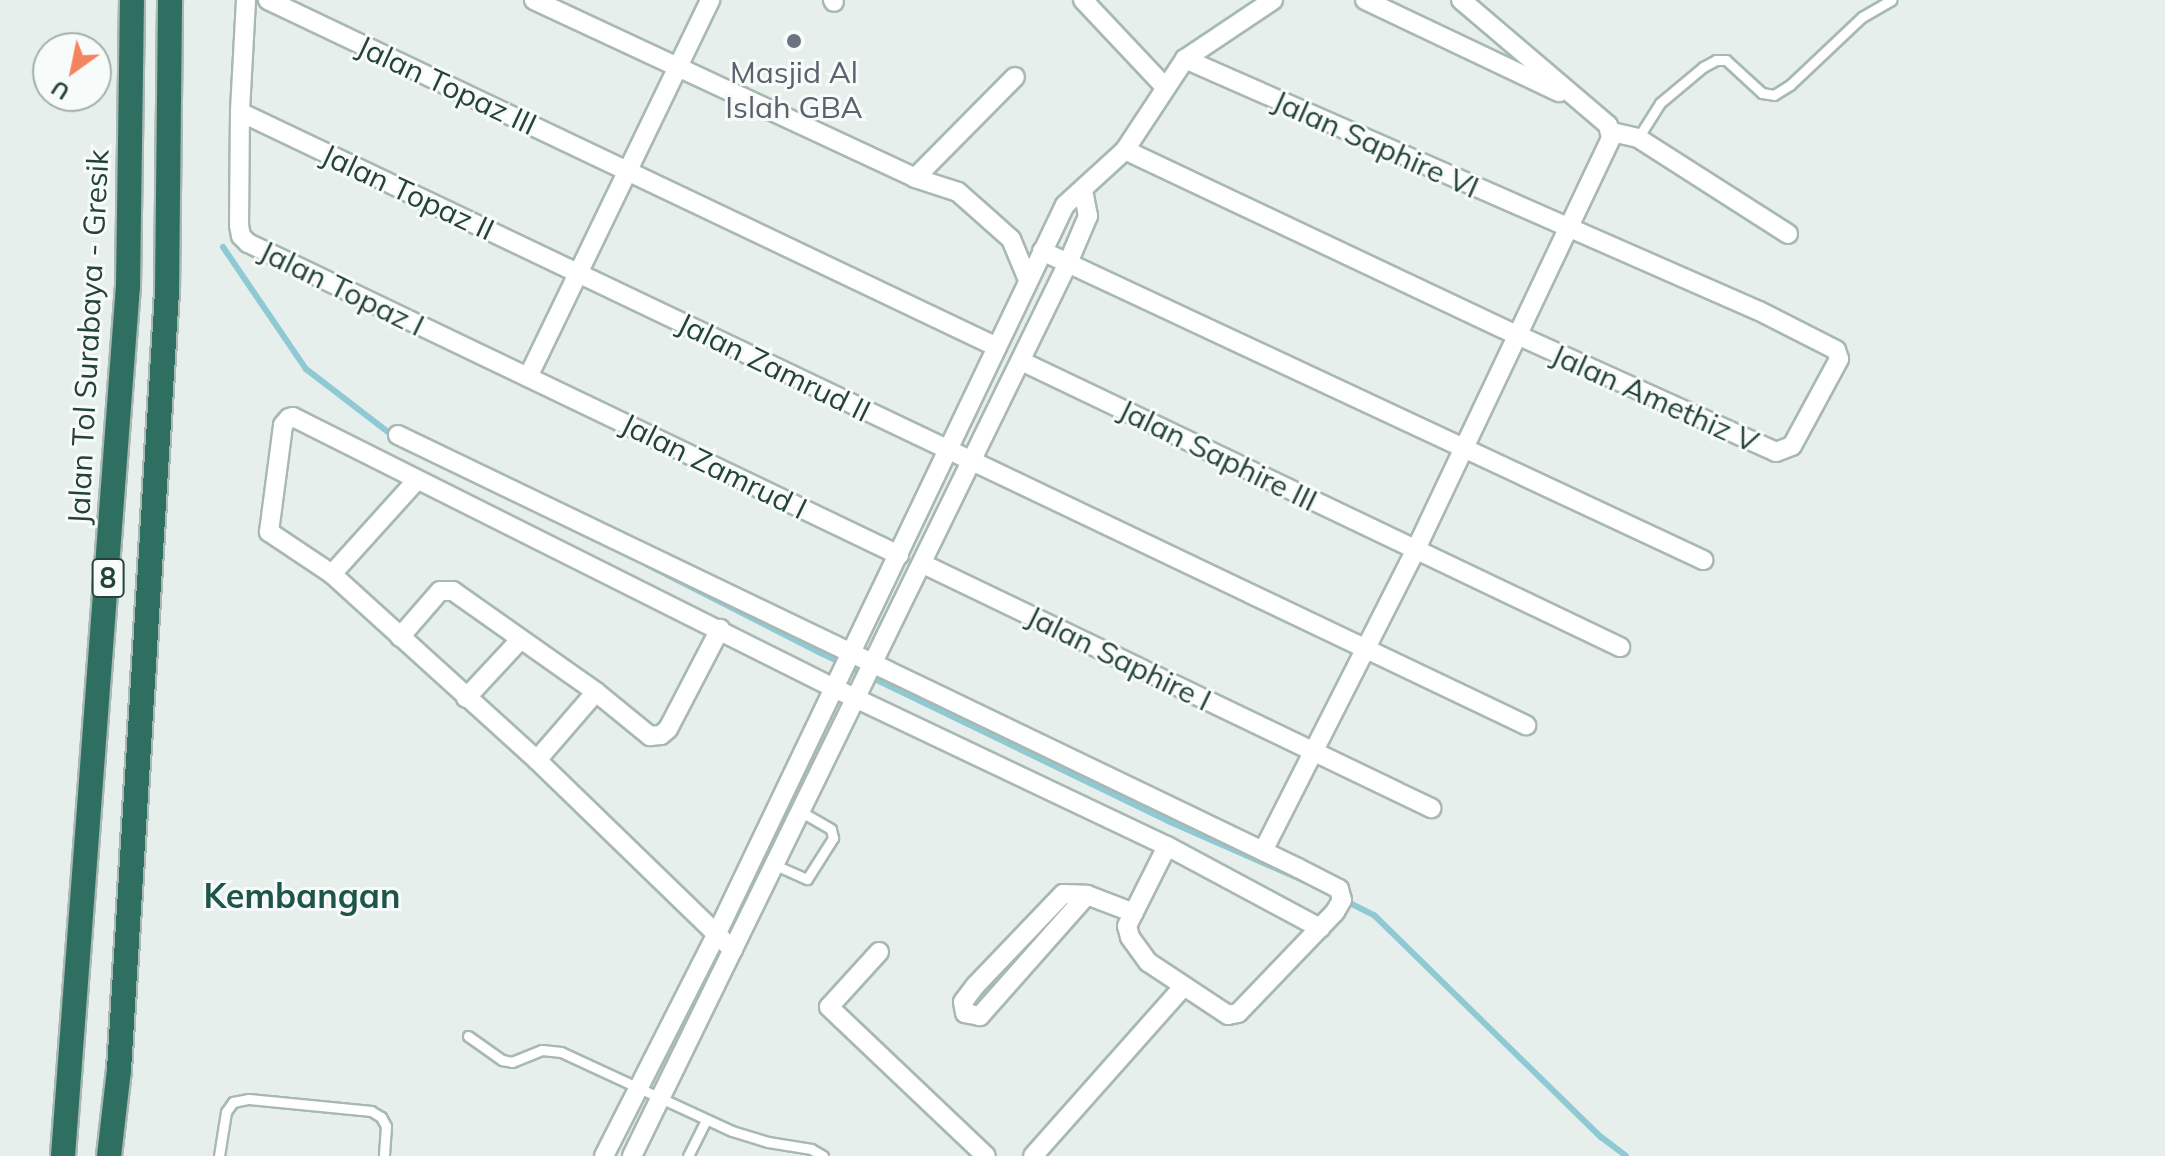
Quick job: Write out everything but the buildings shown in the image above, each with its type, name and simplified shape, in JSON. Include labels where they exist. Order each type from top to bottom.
[{"type":"highway","name":"Jalan Tol Surabaya - Gresik","points":[[63,1156],[128,286],[132,0]]},
{"type":"highway","name":"8","points":[[109,1156],[120,1055],[167,292],[170,0]]},
{"type":"street","name":"Jalan Topaz I","points":[[246,0],[240,112],[241,236],[248,243],[528,377]]},
{"type":"street","name":"Jalan Topaz III","points":[[268,0],[997,347]]},
{"type":"street","points":[[534,0],[915,178],[958,192],[1011,239],[1028,280]]},
{"type":"street","points":[[528,377],[625,170],[710,0]]},
{"type":"street","points":[[1083,0],[1165,87]]},
{"type":"street","points":[[604,1156],[716,935],[1065,205],[1125,150],[1185,59],[1273,0]]},
{"type":"street","points":[[1365,0],[1583,104]]},
{"type":"street","points":[[1461,0],[1612,132],[1638,138],[1788,234]]},
{"type":"street","name":"Jalan Saphire VI","points":[[1185,59],[1759,311]]},
{"type":"street","points":[[915,178],[1015,77]]},
{"type":"street","name":"Jalan Topaz II","points":[[240,112],[577,271]]},
{"type":"street","points":[[1263,851],[1416,549],[1612,132]]},
{"type":"street","points":[[1125,150],[1515,334]]},
{"type":"street","points":[[632,1156],[1068,263],[1088,216],[1083,190]]},
{"type":"street","points":[[1042,251],[1465,446],[1703,560]]},
{"type":"street","name":"Jalan Zamrud II","points":[[577,271],[1526,725]]},
{"type":"street","name":"Jalan Amethiz V","points":[[1515,334],[1776,452],[1785,451],[1792,446],[1839,354],[1759,311]]},
{"type":"street","name":"Jalan Saphire III","points":[[1021,361],[1620,647]]},
{"type":"street","name":"Jalan Zamrud I","points":[[528,377],[899,555]]},
{"type":"street","points":[[733,950],[537,760],[332,574],[269,532],[285,421],[293,417],[416,481],[704,602],[849,657],[865,681],[1320,928]]},
{"type":"street","points":[[398,435],[704,602],[720,629],[836,683],[865,681],[1263,851],[1339,889],[1342,900],[1320,928],[1233,1015],[1216,1010],[1148,962],[1134,947],[1127,926],[1167,846]]},
{"type":"street","points":[[332,574],[416,481]]},
{"type":"street","name":"Jalan Saphire I","points":[[923,564],[1431,808]]},
{"type":"street","points":[[400,637],[446,588],[596,692],[650,736],[661,735],[668,729],[720,629]]},
{"type":"street","points":[[466,698],[520,640]]},
{"type":"street","points":[[537,760],[596,692]]},
{"type":"street","points":[[1087,895],[1075,913],[980,1016],[965,1013],[963,1002],[976,985],[1063,894],[1087,895],[1134,913]]},
{"type":"street","points":[[879,952],[829,1007],[986,1156]]},
{"type":"street","points":[[1033,1156],[1183,987]]},
{"type":"lane","points":[[1638,138],[1660,103],[1703,67],[1716,60],[1726,60],[1762,93],[1774,95],[1790,85],[1862,17],[1892,0]]},
{"type":"lane","points":[[775,865],[807,879],[833,838],[831,829],[801,812]]},
{"type":"lane","points":[[468,1036],[502,1060],[519,1062],[550,1049],[706,1120],[768,1142],[811,1149],[823,1156]]},
{"type":"lane","points":[[219,1156],[226,1112],[233,1102],[249,1099],[371,1111],[381,1117],[386,1126],[384,1156]]},
{"type":"lane","points":[[688,1156],[706,1120]]},
{"type":"waterway","points":[[223,247],[306,369],[396,438]]},
{"type":"waterway","points":[[648,565],[823,654],[1168,821],[1305,881]]},
{"type":"waterway","points":[[1344,900],[1374,915],[1601,1137],[1626,1156]]},
{"type":"place","name":"Masjid Al Islah GBA","points":[[794,41]]},
{"type":"district","name":"Kembangan","points":[[302,896]]}]
